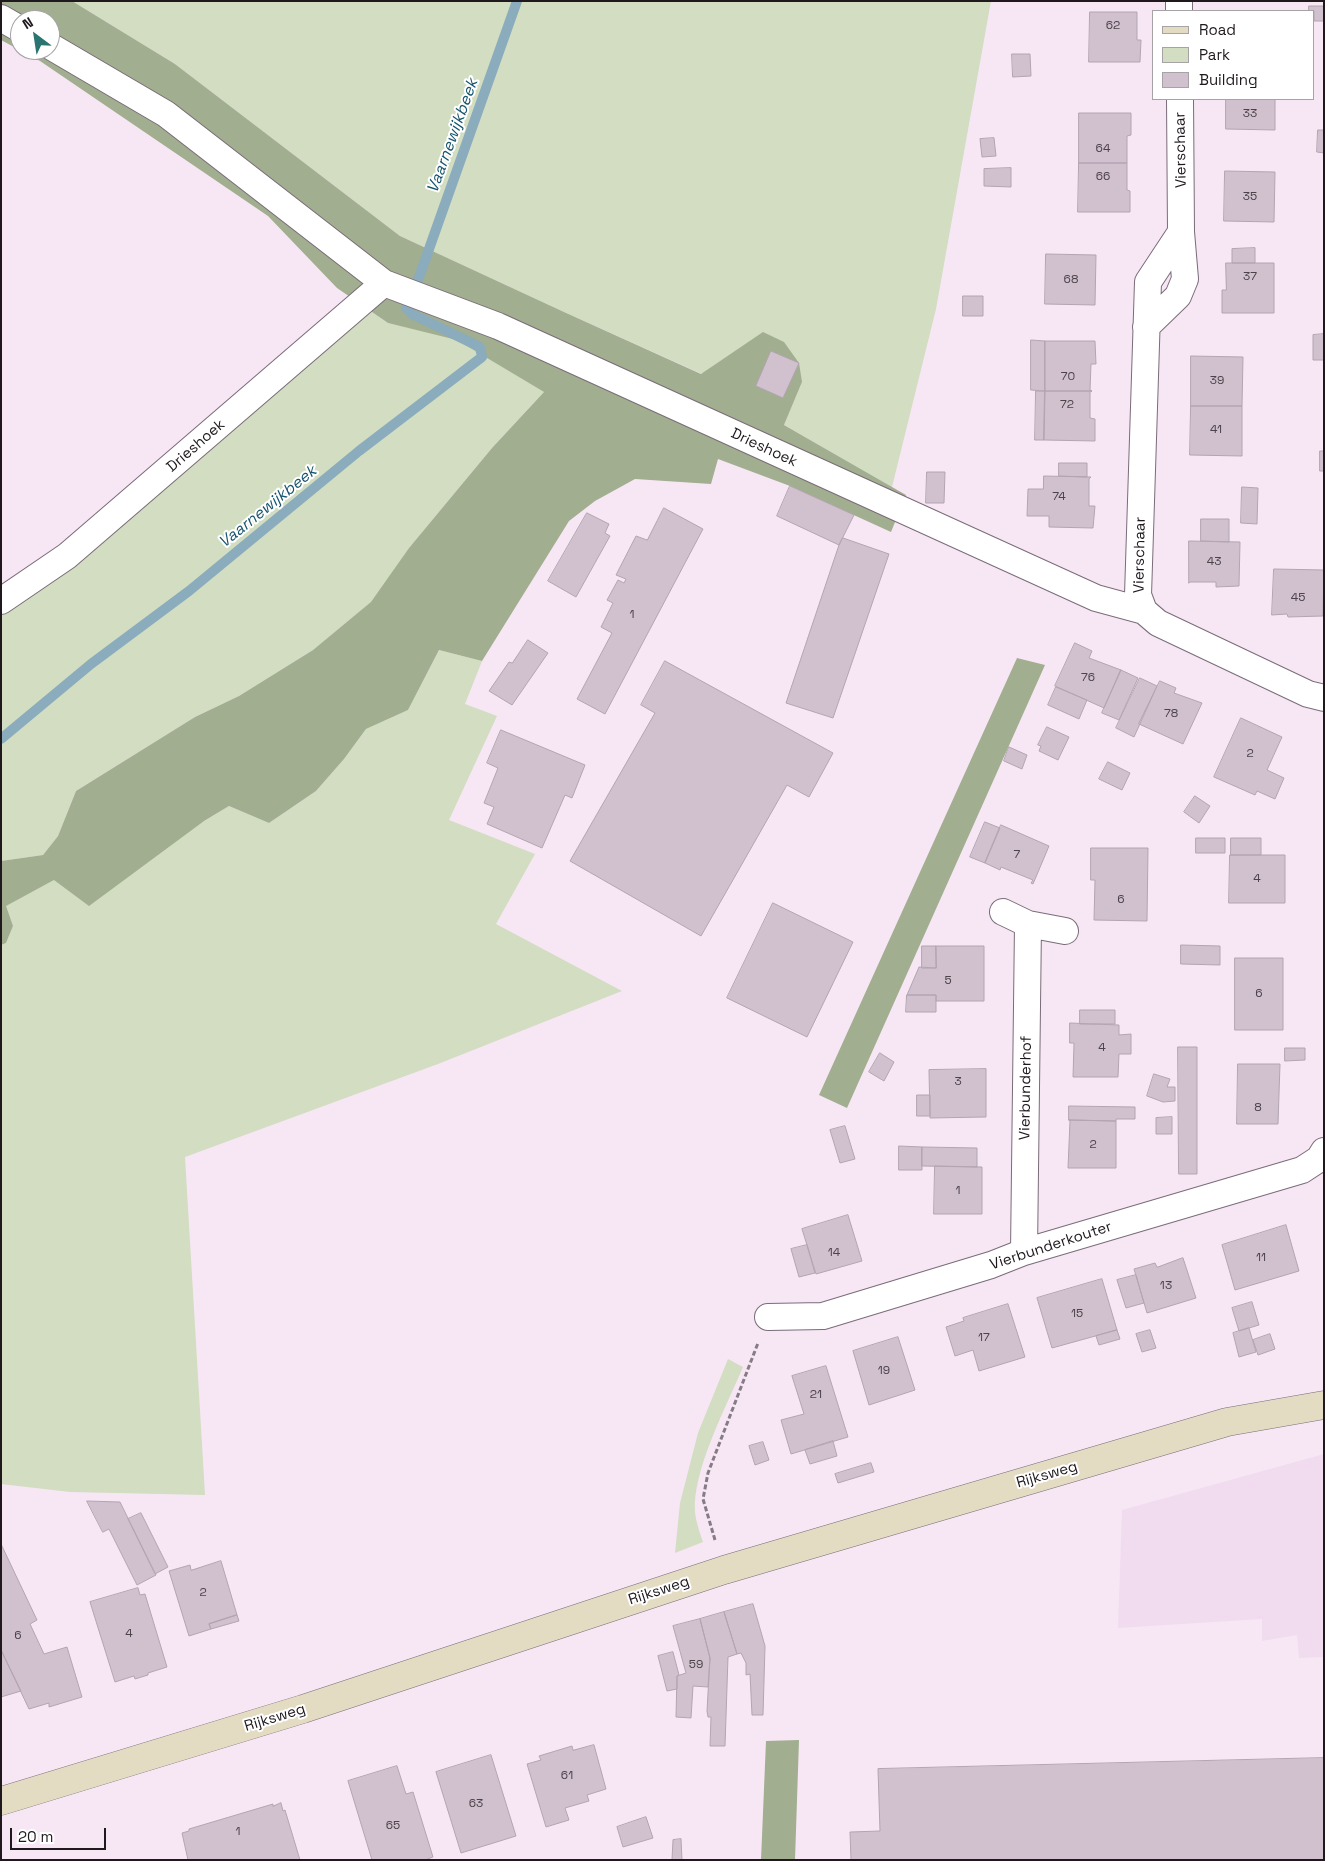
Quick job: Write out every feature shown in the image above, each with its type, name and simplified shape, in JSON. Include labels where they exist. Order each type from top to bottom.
[{"type":"main road","name":"Rijksweg","points":[[1,1801],[303,1709],[724,1570],[1227,1422],[1324,1405]]},
{"type":"street","name":"Drieshoek","points":[[60,52],[166,114],[384,284],[498,326],[1096,598],[1144,611]]},
{"type":"street","name":"Vierschaar","points":[[1180,100],[1182,232],[1148,282],[1138,595],[1144,611],[1158,623],[1308,694],[1324,698]]},
{"type":"street","name":"Drieshoek","points":[[1,601],[67,556],[384,284]]},
{"type":"street","points":[[1003,912],[1028,924],[1065,931]]},
{"type":"street","name":"Vierbunderhof","points":[[1024,1252],[1028,924]]},
{"type":"street","name":"Vierbunderkouter","points":[[768,1317],[823,1316],[991,1265],[1024,1252],[1302,1170],[1319,1159],[1324,1151]]},
{"type":"path","points":[[724,1570],[703,1499],[708,1473],[768,1317]]},
{"type":"shaded area","points":[[1324,1454],[1324,1657],[1299,1658],[1297,1635],[1262,1641],[1262,1619],[1118,1628],[1122,1510]]},
{"type":"green space","points":[[1,1],[72,1],[175,64],[400,236],[701,374],[763,332],[784,342],[799,363],[802,382],[784,425],[906,495],[891,532],[790,486],[718,459],[711,484],[635,479],[595,501],[569,521],[482,661],[439,650],[408,710],[366,729],[344,759],[316,791],[269,823],[229,806],[204,821],[89,906],[54,880],[6,906],[13,926],[6,943],[1,945],[1,861],[43,855],[58,836],[76,791],[195,717],[239,696],[313,650],[371,602],[409,548],[492,448],[544,392],[457,340],[388,323],[337,288],[268,216],[38,60],[60,60],[60,10],[10,10],[10,45],[1,40]]},
{"type":"green space","points":[[72,1],[991,1],[936,309],[892,487],[784,425],[802,382],[702,374],[400,236],[175,64]]},
{"type":"green space","points":[[369,310],[388,323],[457,339],[544,392],[492,448],[409,548],[372,602],[313,650],[239,696],[195,717],[76,791],[58,836],[43,855],[1,861],[1,610]]},
{"type":"green space","points":[[439,650],[482,661],[465,704],[497,716],[449,820],[535,854],[496,924],[622,991],[438,1064],[185,1157],[205,1495],[70,1492],[1,1484],[1,945],[6,943],[13,926],[5,906],[54,880],[204,821],[229,806],[269,823],[316,791],[344,759],[366,729],[408,710]]},
{"type":"green space","points":[[1017,658],[1045,665],[847,1108],[819,1095]]},
{"type":"green space","points":[[728,1359],[743,1367],[712,1438],[699,1477],[695,1512],[703,1542],[675,1553],[680,1503],[698,1433]]},
{"type":"green space","points":[[799,1740],[795,1860],[761,1860],[766,1741]]},
{"type":"building","points":[[1309,6],[1324,6],[1324,21],[1315,21],[1315,10],[1309,10]]},
{"type":"building","points":[[1090,12],[1137,12],[1137,40],[1141,40],[1140,62],[1089,62]]},
{"type":"building","points":[[1012,54],[1030,54],[1031,76],[1013,77]]},
{"type":"building","points":[[1226,100],[1275,100],[1275,130],[1226,129]]},
{"type":"building","points":[[1079,113],[1131,113],[1131,135],[1127,136],[1127,163],[1079,163]]},
{"type":"building","points":[[1318,130],[1324,130],[1324,153],[1317,152]]},
{"type":"building","points":[[994,138],[996,156],[982,157],[980,139]]},
{"type":"building","points":[[1079,163],[1127,163],[1127,190],[1130,191],[1130,212],[1078,212]]},
{"type":"building","points":[[1011,168],[1011,187],[984,186],[984,169]]},
{"type":"building","points":[[1225,171],[1275,172],[1274,222],[1224,221]]},
{"type":"building","points":[[1255,248],[1255,263],[1232,263],[1232,249]]},
{"type":"building","points":[[1046,254],[1096,255],[1095,305],[1045,304]]},
{"type":"building","points":[[1226,263],[1274,263],[1274,313],[1222,313],[1222,290],[1226,290]]},
{"type":"building","points":[[963,296],[983,296],[983,316],[963,316]]},
{"type":"building","points":[[1324,334],[1324,360],[1313,360],[1313,335]]},
{"type":"building","points":[[1031,340],[1045,341],[1045,391],[1031,390]]},
{"type":"building","points":[[1045,341],[1095,341],[1096,364],[1091,364],[1090,390],[1092,391],[1045,391]]},
{"type":"building","points":[[771,351],[799,363],[783,398],[756,386]]},
{"type":"building","points":[[1191,356],[1243,357],[1242,406],[1191,406]]},
{"type":"building","points":[[1036,391],[1045,391],[1044,440],[1035,440]]},
{"type":"building","points":[[1045,391],[1092,391],[1090,392],[1090,418],[1095,419],[1095,441],[1044,440]]},
{"type":"building","points":[[1191,406],[1242,406],[1242,456],[1190,455]]},
{"type":"building","points":[[1320,451],[1324,451],[1324,471],[1320,471]]},
{"type":"building","points":[[1059,463],[1087,463],[1087,477],[1059,476]]},
{"type":"building","points":[[927,472],[945,472],[944,503],[926,503]]},
{"type":"building","points":[[1044,476],[1091,477],[1089,479],[1089,506],[1095,506],[1093,528],[1049,527],[1049,516],[1027,516],[1028,489],[1043,489]]},
{"type":"building","points":[[790,486],[854,515],[839,545],[777,516]]},
{"type":"building","points":[[1242,487],[1258,488],[1257,524],[1241,523]]},
{"type":"building","points":[[664,508],[703,529],[605,714],[577,699],[612,633],[601,627],[613,603],[607,600],[618,580],[624,583],[626,579],[616,575],[636,536],[647,540]]},
{"type":"building","points":[[587,513],[609,524],[605,533],[610,536],[576,597],[548,581]]},
{"type":"building","points":[[1201,519],[1229,519],[1229,542],[1201,541]]},
{"type":"building","points":[[843,538],[889,554],[833,718],[786,703]]},
{"type":"building","points":[[1189,541],[1240,542],[1239,586],[1216,587],[1216,582],[1189,583]]},
{"type":"building","points":[[1274,569],[1324,570],[1323,616],[1288,617],[1287,614],[1272,615]]},
{"type":"building","points":[[528,640],[548,653],[512,705],[489,691],[509,662],[512,663]]},
{"type":"building","points":[[1075,643],[1092,651],[1089,658],[1121,670],[1104,708],[1055,686]]},
{"type":"building","points":[[665,661],[833,753],[809,797],[787,785],[701,936],[570,861],[655,713],[641,705]]},
{"type":"building","points":[[1121,670],[1138,678],[1119,720],[1102,713]]},
{"type":"building","points":[[1140,678],[1157,686],[1134,737],[1116,728]]},
{"type":"building","points":[[1160,681],[1176,688],[1174,693],[1202,703],[1183,744],[1139,724]]},
{"type":"building","points":[[1056,687],[1087,700],[1079,719],[1048,705]]},
{"type":"building","points":[[1241,718],[1282,737],[1267,770],[1284,778],[1275,799],[1257,791],[1255,795],[1214,777]]},
{"type":"building","points":[[1047,727],[1069,737],[1058,760],[1039,751],[1041,746],[1038,745]]},
{"type":"building","points":[[501,730],[585,765],[572,798],[565,795],[542,848],[487,824],[494,807],[484,803],[498,768],[487,763]]},
{"type":"building","points":[[1009,747],[1027,755],[1022,769],[1004,761]]},
{"type":"building","points":[[1108,762],[1130,773],[1122,790],[1099,779]]},
{"type":"building","points":[[1195,796],[1210,806],[1199,823],[1184,812]]},
{"type":"building","points":[[985,822],[1000,828],[985,863],[970,857]]},
{"type":"building","points":[[1001,825],[1049,846],[1033,884],[1031,883],[1033,880],[1001,867],[1000,870],[985,863]]},
{"type":"building","points":[[1196,838],[1225,838],[1225,853],[1196,853]]},
{"type":"building","points":[[1231,838],[1261,838],[1261,855],[1231,855]]},
{"type":"building","points":[[1091,848],[1148,848],[1147,921],[1094,920],[1095,880],[1091,880]]},
{"type":"building","points":[[1230,855],[1285,855],[1285,903],[1229,903]]},
{"type":"building","points":[[773,903],[853,942],[807,1037],[727,998]]},
{"type":"building","points":[[1181,945],[1220,946],[1220,965],[1181,964]]},
{"type":"building","points":[[922,946],[936,946],[936,968],[922,968]]},
{"type":"building","points":[[936,946],[984,946],[984,1001],[936,1001],[936,995],[907,995],[919,967],[936,968]]},
{"type":"building","points":[[1235,958],[1283,958],[1283,1030],[1235,1030]]},
{"type":"building","points":[[907,995],[936,995],[936,1012],[906,1012]]},
{"type":"building","points":[[1080,1010],[1115,1010],[1115,1024],[1080,1024]]},
{"type":"building","points":[[1070,1023],[1119,1025],[1119,1035],[1131,1034],[1131,1054],[1119,1054],[1118,1077],[1073,1077],[1074,1043],[1070,1043]]},
{"type":"building","points":[[1178,1047],[1197,1047],[1197,1174],[1179,1174]]},
{"type":"building","points":[[1285,1048],[1305,1048],[1305,1060],[1285,1061]]},
{"type":"building","points":[[880,1053],[894,1062],[884,1081],[869,1072]]},
{"type":"building","points":[[1238,1064],[1280,1064],[1278,1124],[1237,1124]]},
{"type":"building","points":[[986,1069],[986,1117],[930,1118],[929,1070]]},
{"type":"building","points":[[1154,1074],[1170,1079],[1167,1087],[1175,1087],[1175,1101],[1163,1102],[1147,1096]]},
{"type":"building","points":[[917,1095],[930,1095],[930,1116],[917,1116]]},
{"type":"building","points":[[1069,1106],[1135,1107],[1135,1119],[1116,1119],[1116,1121],[1069,1120]]},
{"type":"building","points":[[1172,1117],[1172,1134],[1156,1134],[1156,1118]]},
{"type":"building","points":[[1069,1120],[1116,1121],[1116,1168],[1068,1168]]},
{"type":"building","points":[[845,1126],[855,1159],[840,1163],[830,1130]]},
{"type":"building","points":[[899,1146],[922,1147],[922,1170],[899,1170]]},
{"type":"building","points":[[922,1147],[977,1148],[977,1167],[922,1166]]},
{"type":"building","points":[[935,1166],[982,1167],[982,1214],[934,1214]]},
{"type":"building","points":[[848,1215],[862,1261],[816,1274],[802,1229]]},
{"type":"building","points":[[1286,1225],[1299,1271],[1235,1290],[1222,1245]]},
{"type":"building","points":[[807,1245],[815,1273],[799,1277],[791,1249]]},
{"type":"building","points":[[1183,1258],[1196,1298],[1147,1313],[1134,1269],[1155,1263],[1157,1267]]},
{"type":"building","points":[[1136,1275],[1144,1303],[1126,1308],[1117,1280]]},
{"type":"building","points":[[1102,1279],[1117,1330],[1052,1348],[1037,1298]]},
{"type":"building","points":[[1252,1302],[1259,1325],[1239,1331],[1232,1308]]},
{"type":"building","points":[[1008,1304],[1025,1357],[979,1371],[973,1350],[955,1356],[946,1327],[964,1321],[963,1318]]},
{"type":"building","points":[[1249,1328],[1256,1352],[1239,1357],[1233,1333]]},
{"type":"building","points":[[1117,1330],[1120,1339],[1099,1345],[1096,1336]]},
{"type":"building","points":[[1150,1330],[1156,1348],[1142,1352],[1136,1334]]},
{"type":"building","points":[[1270,1334],[1275,1349],[1258,1355],[1253,1340]]},
{"type":"building","points":[[898,1337],[915,1390],[869,1405],[853,1351]]},
{"type":"building","points":[[826,1366],[848,1437],[791,1454],[781,1420],[804,1414],[792,1376]]},
{"type":"building","points":[[833,1441],[837,1456],[810,1464],[805,1450]]},
{"type":"building","points":[[763,1442],[769,1460],[755,1465],[749,1446]]},
{"type":"building","points":[[871,1463],[874,1472],[838,1483],[835,1474]]},
{"type":"building","points":[[87,1501],[120,1502],[156,1575],[137,1585],[109,1529],[103,1532]]},
{"type":"building","points":[[141,1513],[168,1567],[155,1574],[128,1519]]},
{"type":"building","points":[[1,1544],[37,1620],[30,1624],[44,1654],[67,1647],[82,1697],[49,1707],[49,1703],[29,1709],[1,1650]]},
{"type":"building","points":[[221,1561],[237,1615],[209,1624],[211,1629],[189,1636],[169,1571],[190,1565],[191,1570]]},
{"type":"building","points":[[138,1588],[140,1595],[145,1594],[167,1667],[135,1679],[134,1676],[115,1682],[90,1602]]},
{"type":"building","points":[[753,1604],[765,1646],[763,1715],[752,1715],[750,1674],[746,1675],[746,1663],[741,1653],[737,1654],[724,1612]]},
{"type":"building","points":[[724,1612],[737,1654],[728,1657],[725,1746],[710,1746],[711,1717],[708,1717],[707,1711],[710,1658],[700,1619]]},
{"type":"building","points":[[237,1615],[239,1621],[211,1629],[209,1624]]},
{"type":"building","points":[[700,1619],[710,1658],[708,1687],[693,1686],[691,1718],[676,1717],[677,1676],[686,1673],[673,1626]]},
{"type":"building","points":[[1,1650],[21,1691],[1,1697]]},
{"type":"building","points":[[673,1652],[679,1675],[677,1676],[677,1689],[667,1691],[658,1656]]},
{"type":"building","points":[[594,1745],[606,1789],[587,1795],[589,1801],[565,1808],[569,1820],[546,1827],[527,1764],[541,1760],[539,1756],[572,1746],[573,1750]]},
{"type":"building","points":[[491,1755],[516,1836],[461,1853],[436,1772]]},
{"type":"building","points":[[1324,1758],[1324,1860],[851,1860],[850,1832],[880,1831],[878,1769]]},
{"type":"building","points":[[397,1766],[406,1794],[413,1792],[433,1857],[425,1860],[372,1860],[348,1781]]},
{"type":"building","points":[[281,1803],[283,1811],[285,1810],[300,1860],[188,1860],[182,1833],[189,1831],[189,1829]]},
{"type":"building","points":[[646,1817],[653,1838],[623,1847],[617,1827]]},
{"type":"building","points":[[681,1839],[682,1860],[672,1860],[673,1840]]},
{"type":"waterway","name":"Vaarnewijkbeek","points":[[418,280],[517,1]]},
{"type":"waterway","name":"Vaarnewijkbeek","points":[[1,739],[91,664],[189,591],[359,451],[482,357],[480,347],[412,314],[406,308]]}]
